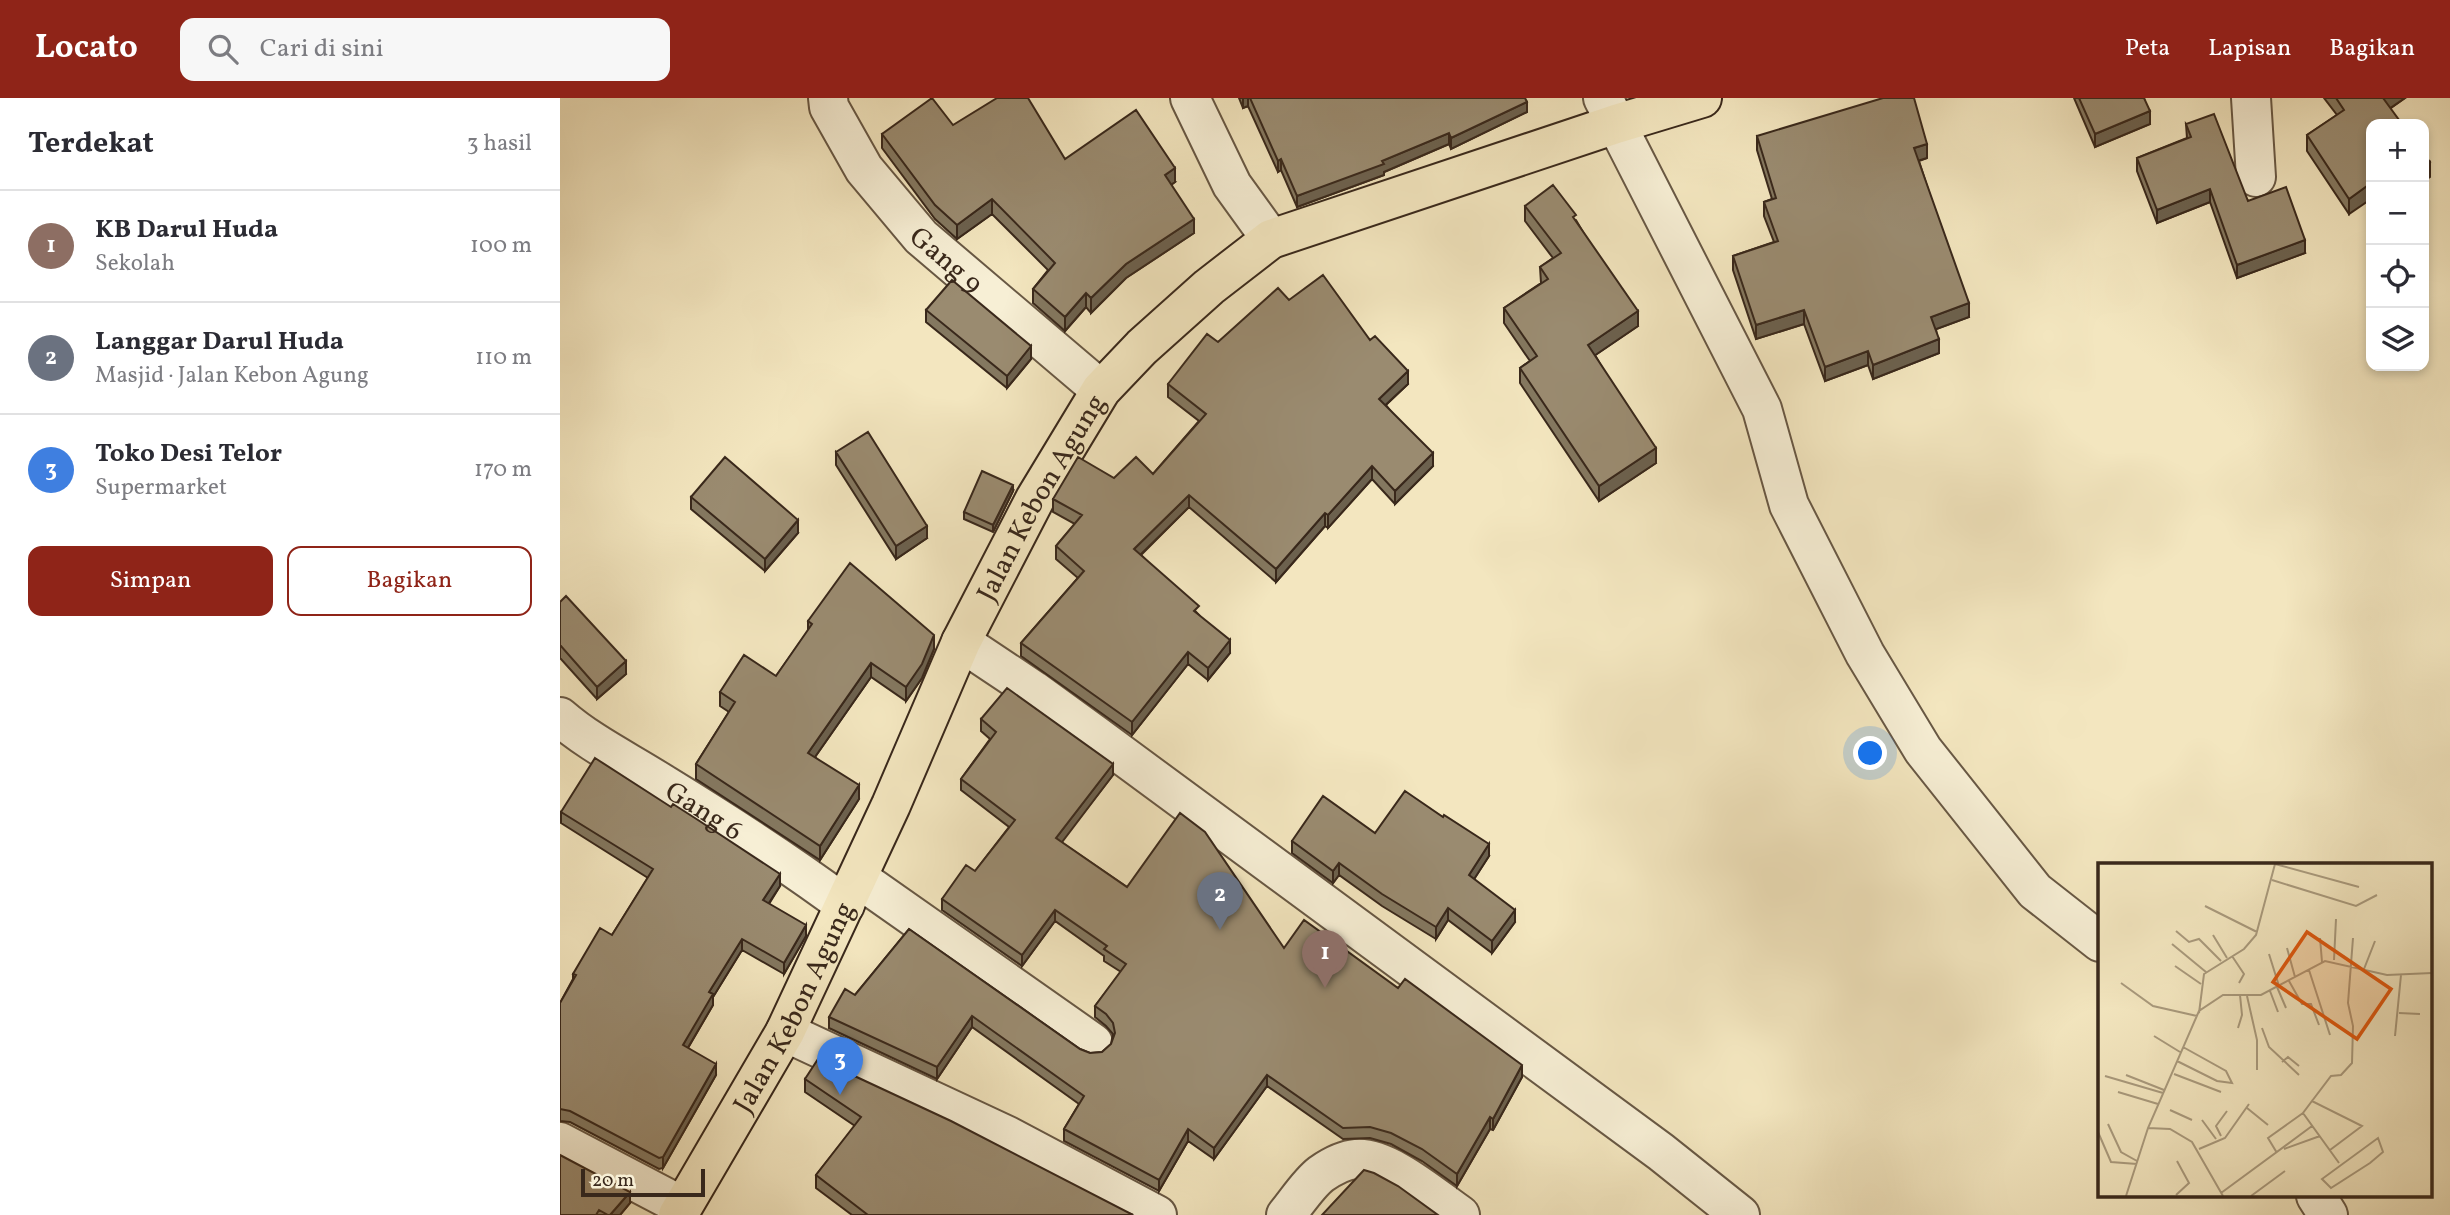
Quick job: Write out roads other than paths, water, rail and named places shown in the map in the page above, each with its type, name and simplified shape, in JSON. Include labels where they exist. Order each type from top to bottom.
[{"type":"highway","name":"Jalan Kebon Agung","points":[[680,1211],[785,1032],[852,891],[961,642],[1035,499],[1101,390],[1142,347],[1200,295],[1270,239],[1610,111],[1702,98]]},
{"type":"street","name":"Gang 9","points":[[828,98],[829,107],[864,169],[922,237],[1101,390]]},
{"type":"street","points":[[1190,98],[1233,185],[1270,239]]},
{"type":"street","points":[[2250,98],[2256,177]]},
{"type":"street","points":[[1610,111],[1762,410],[1789,505],[1865,654],[1923,750],[2035,891],[2098,940]]},
{"type":"street","points":[[961,642],[1095,735],[1650,1143],[1740,1215]]},
{"type":"street","name":"Gang 6","points":[[560,718],[807,877],[852,891],[1093,1043]]},
{"type":"street","points":[[785,1032],[1008,1136],[1157,1215]]},
{"type":"street","points":[[560,1142],[680,1211]]},
{"type":"street","points":[[1286,1215],[1320,1175],[1340,1163],[1357,1158],[1377,1162],[1401,1175],[1460,1215]]},
{"type":"street","points":[[2317,1198],[2328,1215]]},
{"type":"place","name":"Langgar Darul Huda","points":[[1220,930]]},
{"type":"place","name":"KB Darul Huda","points":[[1325,988]]},
{"type":"place","name":"Toko Desi Telor","points":[[840,1095]]}]
